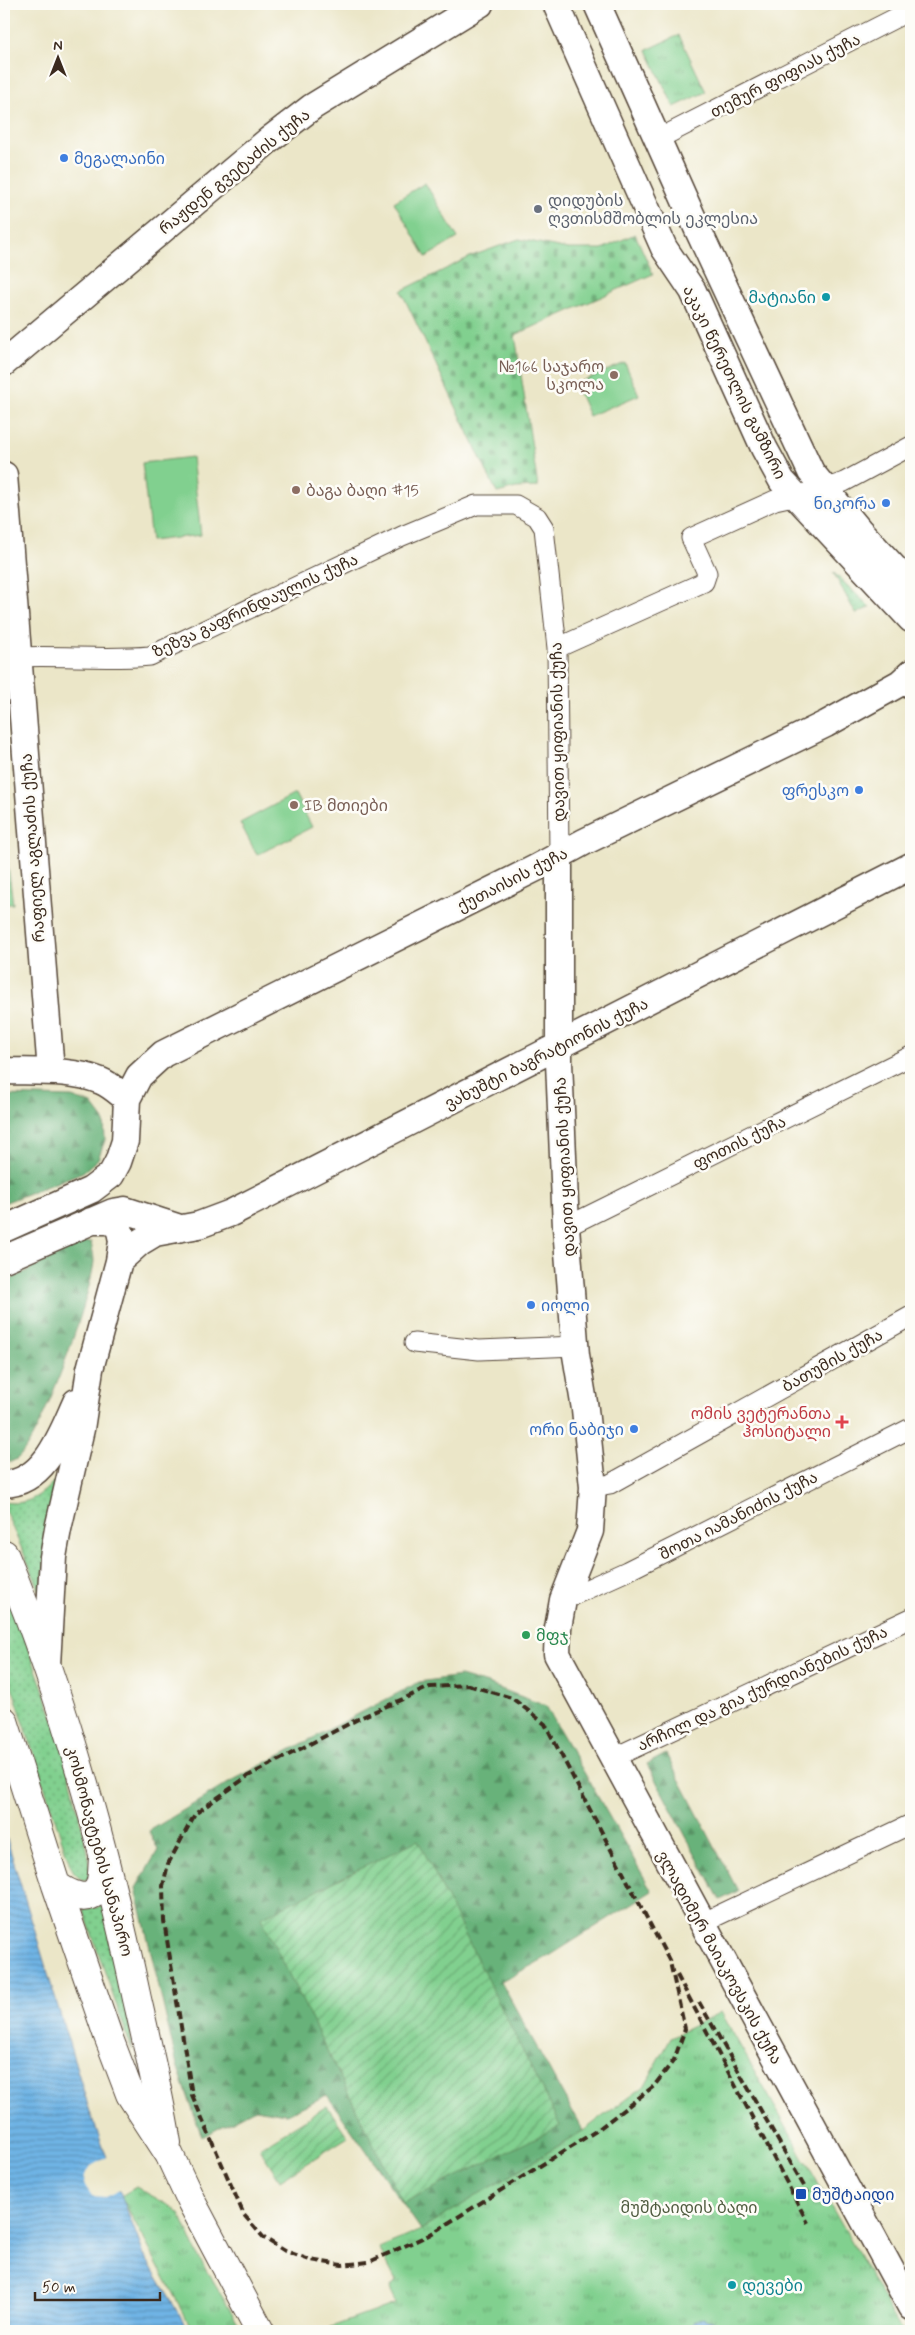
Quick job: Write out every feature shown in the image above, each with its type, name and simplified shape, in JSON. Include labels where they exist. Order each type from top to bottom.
[{"type":"main road","name":"რაჟდენ გვეტაძის ქუჩა","points":[[4,363],[269,140],[312,107],[480,4]]},
{"type":"main road","name":"აკაკი წერეთლის გამზირი","points":[[556,4],[664,248],[693,291],[764,448],[782,482],[911,618]]},
{"type":"main road","name":"აკაკი წერეთლის გამზირი","points":[[597,4],[793,437],[811,472],[859,530],[911,586]]},
{"type":"main road","name":"რაფიელ აგლაძის ქუჩა","points":[[4,475],[51,1072]]},
{"type":"main road","name":"ქუთაისის ქუჩა","points":[[127,1099],[139,1076],[163,1054],[826,724],[900,683],[911,673]]},
{"type":"main road","name":"დავით ყიფიანის ქუჩა","points":[[559,856],[560,1046],[566,1227],[576,1346],[593,1487],[590,1531],[564,1600]]},
{"type":"main road","name":"ვახუშტი ბაგრატიონის ქუჩა","points":[[120,1261],[140,1242],[156,1233],[177,1227],[206,1223],[231,1213],[911,866]]},
{"type":"main road","points":[[4,1071],[71,1074],[102,1081],[127,1099],[126,1141],[118,1162],[110,1175],[91,1190],[4,1229]]},
{"type":"main road","name":"ვახუშტი ბაგრატიონის ქუჩა","points":[[4,1259],[113,1212],[125,1210],[177,1227]]},
{"type":"main road","points":[[46,1665],[53,1557],[83,1420],[90,1369],[120,1261],[122,1241],[116,1224],[108,1221],[91,1221]]},
{"type":"main road","points":[[4,1484],[19,1482],[27,1477],[51,1453],[90,1369]]},
{"type":"main road","name":"კოსმონავტების სანაპირო","points":[[4,1554],[65,1720],[103,1857],[158,2085],[169,2154]]},
{"type":"main road","name":"ვლადიმერ მაიაკოვსკის ქუჩა","points":[[564,1600],[558,1628],[558,1654],[911,2307]]},
{"type":"main road","name":"კოსმონავტების სანაპირო","points":[[4,1721],[56,1886],[130,2094],[169,2154],[191,2201],[260,2331]]},
{"type":"main road","points":[[56,1886],[73,1896],[81,1897],[95,1892],[99,1886],[103,1857]]},
{"type":"street","name":"თემურ ფიფიას ქუჩა","points":[[658,139],[911,10]]},
{"type":"street","points":[[557,648],[704,582],[708,573],[691,538],[775,500],[825,489],[844,482],[911,446]]},
{"type":"street","name":"ზეზვა გაფრინდაულის ქუჩა","points":[[18,657],[129,658],[150,656],[162,652],[402,536],[483,504]]},
{"type":"street","name":"დავით ყიფიანის ქუჩა","points":[[483,504],[516,505],[536,518],[544,528],[557,648],[559,856]]},
{"type":"street","name":"ფოთის ქუჩა","points":[[566,1227],[911,1056]]},
{"type":"street","name":"ბათუმის ქუჩა","points":[[593,1487],[610,1484],[911,1316]]},
{"type":"street","points":[[414,1343],[479,1350],[576,1346]]},
{"type":"street","name":"შოთა იამანიძის ქუჩა","points":[[564,1600],[627,1571],[911,1428]]},
{"type":"street","name":"არჩილ და გია ქურდიანების ქუჩა","points":[[613,1758],[911,1618]]},
{"type":"street","points":[[702,1923],[911,1824]]},
{"type":"green space","points":[[679,35],[706,92],[674,107],[647,50]]},
{"type":"green space","points":[[425,183],[458,238],[426,257],[394,202]]},
{"type":"green space","points":[[635,234],[653,274],[515,335],[538,487],[516,488],[497,493],[401,291],[472,256],[519,239],[568,249],[602,249]]},
{"type":"green space","points":[[625,363],[639,395],[589,416],[575,384]]},
{"type":"green space","points":[[192,457],[201,535],[151,541],[142,463]]},
{"type":"green space","points":[[833,572],[870,607],[856,614]]},
{"type":"green space","points":[[295,794],[312,827],[257,855],[240,823]]},
{"type":"green space","points":[[4,835],[13,904],[4,904]]},
{"type":"green space","points":[[4,1095],[72,1097],[92,1104],[104,1120],[105,1140],[98,1159],[83,1172],[4,1203]]},
{"type":"green space","points":[[82,1242],[91,1242],[94,1261],[91,1279],[75,1333],[52,1395],[28,1445],[18,1458],[4,1463],[4,1283]]},
{"type":"green space","points":[[56,1479],[41,1593],[4,1508],[4,1502],[27,1501],[39,1495]]},
{"type":"green space","points":[[4,1580],[61,1739],[87,1848],[89,1879],[82,1880],[70,1865],[4,1662]]},
{"type":"green space","points":[[460,1676],[488,1684],[546,1706],[652,1891],[551,1955],[501,1982],[583,2131],[421,2230],[327,2095],[287,2114],[255,2109],[202,2137],[177,2065],[136,1888],[158,1850],[149,1831],[235,1779],[419,1682]]},
{"type":"green space","points":[[666,1754],[738,1891],[720,1900],[647,1764]]},
{"type":"green space","points":[[418,1840],[560,2126],[403,2203],[261,1918]]},
{"type":"green space","points":[[105,1902],[127,1987],[132,2050],[83,1909],[100,1907]]},
{"type":"green space","name":"მუშტაიდის ბაღი","points":[[721,2012],[902,2331],[320,2331],[395,2304],[390,2288],[396,2281],[379,2248],[421,2230],[583,2131],[645,2085],[671,2037]]},
{"type":"green space","points":[[327,2106],[348,2137],[280,2180],[259,2148]]},
{"type":"green space","points":[[136,2187],[172,2207],[180,2214],[200,2260],[243,2331],[193,2331],[121,2196]]},
{"type":"water","points":[[4,1830],[91,2115],[144,2255],[189,2331],[4,2331]]},
{"type":"water","points":[[703,2317],[714,2322],[718,2331],[690,2331],[694,2321]]},
{"type":"pier","points":[[109,2156],[122,2189],[105,2197],[92,2196],[84,2184],[85,2175],[91,2166]]},
{"type":"railway","points":[[468,1685],[512,1698],[545,1724],[670,1962],[685,2029],[674,2060],[654,2086],[596,2131],[429,2235],[369,2262],[342,2265],[310,2260],[285,2251],[264,2238],[244,2215],[192,2095],[164,1921],[163,1886],[168,1864],[195,1814],[248,1776],[362,1717],[430,1687],[468,1685]]},
{"type":"railway","points":[[677,1975],[808,2223]]},
{"type":"railway","points":[[699,2002],[808,2193]]},
{"type":"place","name":"მეგალაინი","points":[[64,158]]},
{"type":"place","name":"დიდუბის ღვთისმშობლის ეკლესია","points":[[538,209]]},
{"type":"place","name":"მატიანი","points":[[826,297]]},
{"type":"place","name":"№166 საჯარო სკოლა","points":[[614,375]]},
{"type":"place","name":"ბაგა ბაღი #15","points":[[296,490]]},
{"type":"place","name":"ნიკორა","points":[[886,503]]},
{"type":"place","name":"ფრესკო","points":[[859,790]]},
{"type":"place","name":"IB მთიები","points":[[294,805]]},
{"type":"place","name":"იოლი","points":[[531,1305]]},
{"type":"place","name":"ომის ვეტერანთა ჰოსიტალი","points":[[842,1422]]},
{"type":"place","name":"ორი ნაბიჯი","points":[[634,1429]]},
{"type":"place","name":"მფჯ","points":[[526,1635]]},
{"type":"place","name":"მუშტაიდი","points":[[801,2194]]},
{"type":"place","name":"დევები","points":[[732,2285]]}]
